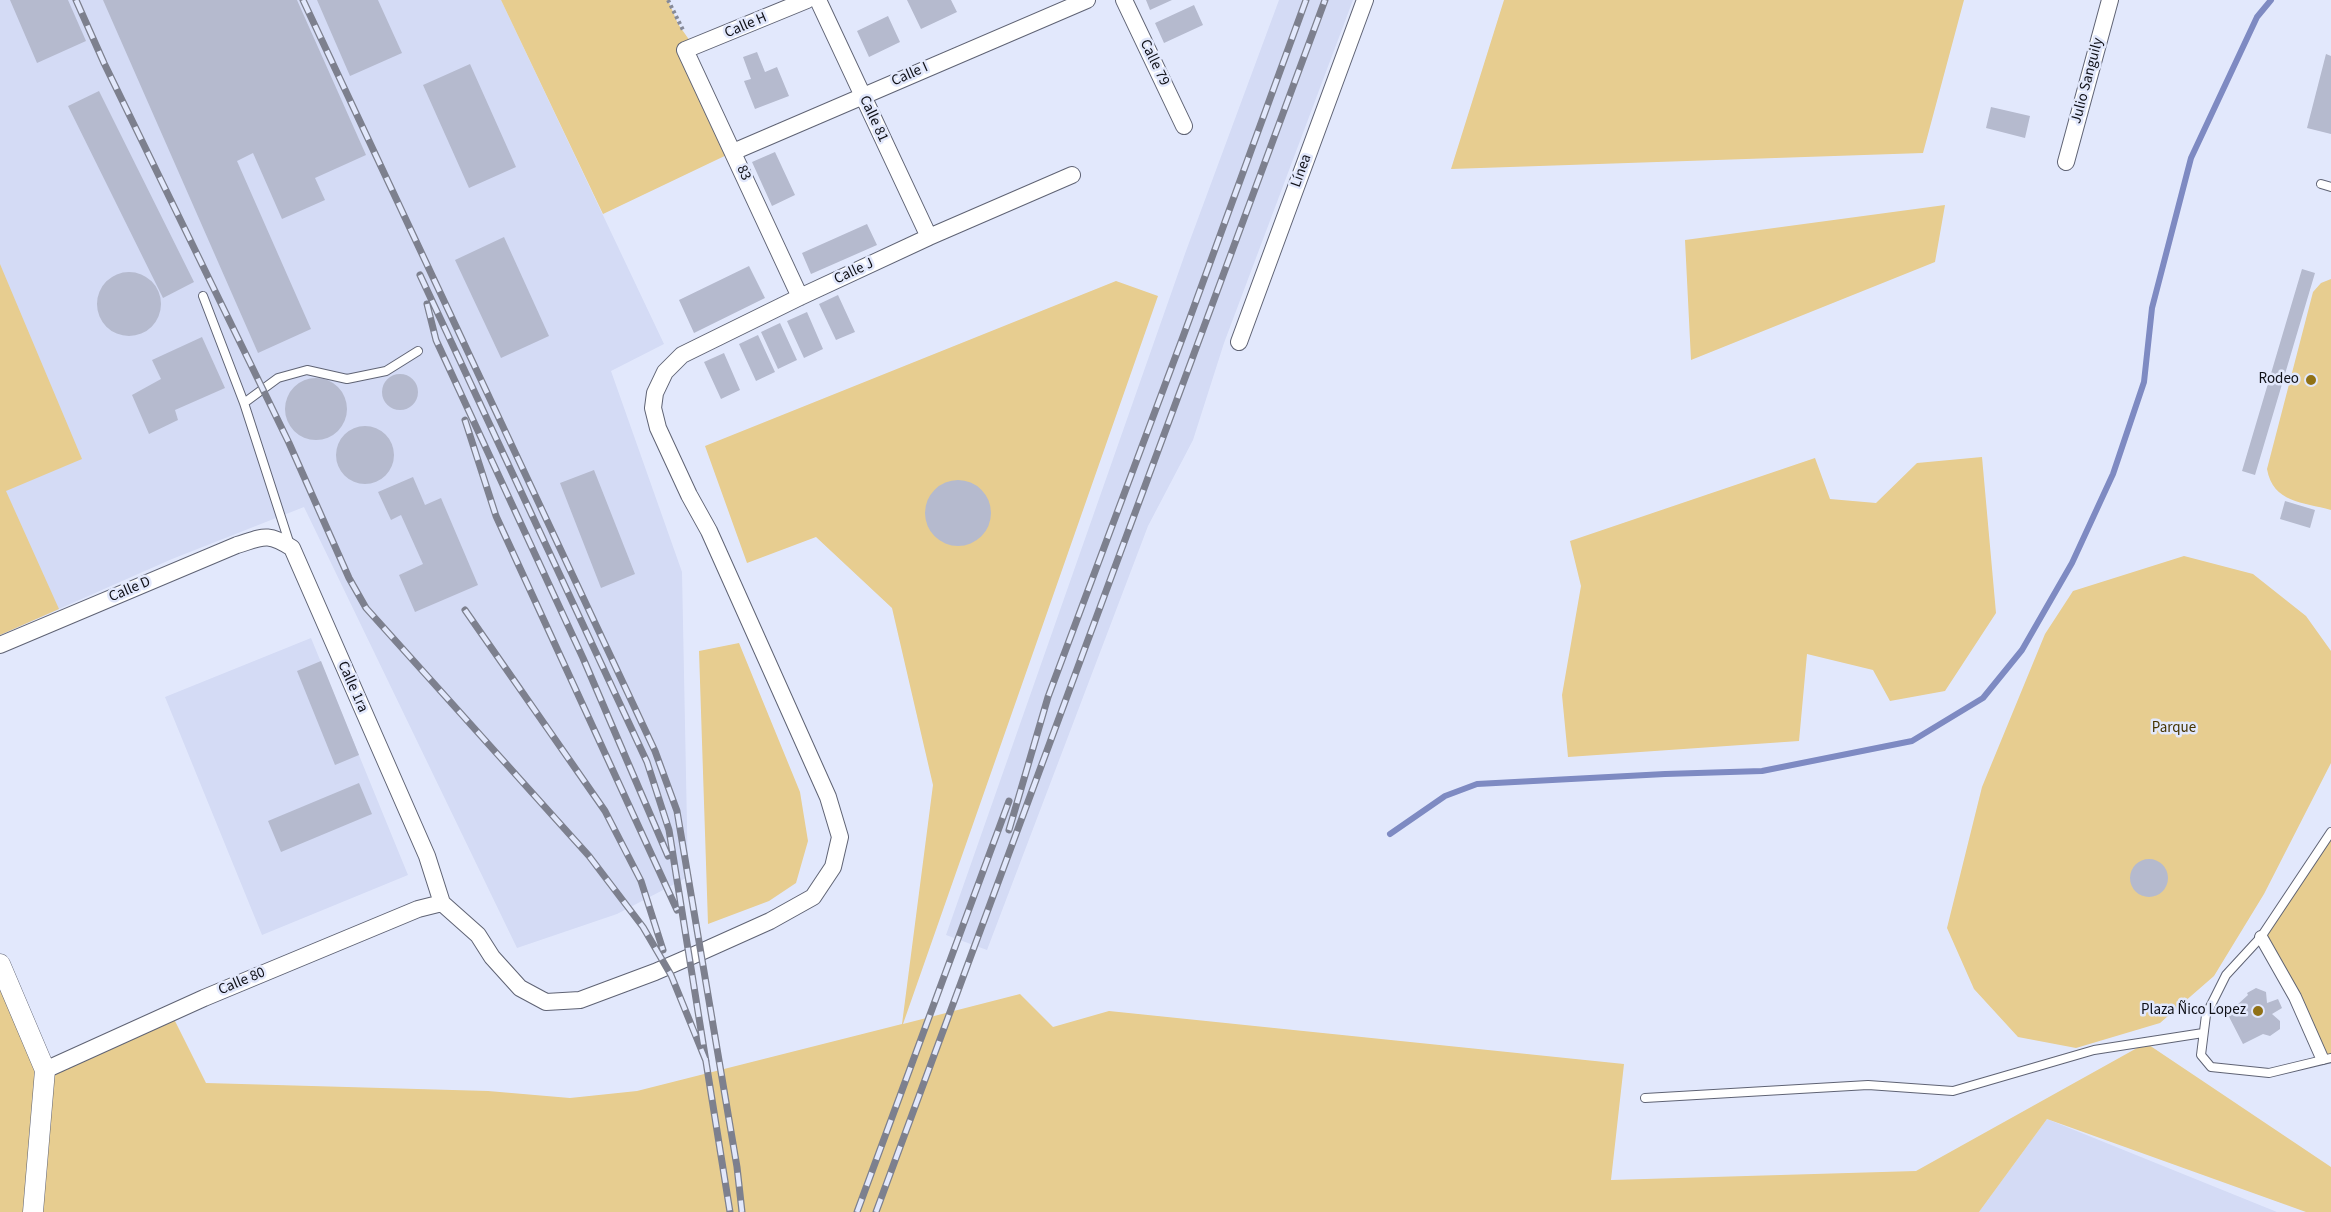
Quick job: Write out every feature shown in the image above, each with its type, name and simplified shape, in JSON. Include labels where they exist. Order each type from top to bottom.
[{"type":"street","name":"Calle H","points":[[690,49],[807,0]]},
{"type":"street","name":"Calle 81","points":[[818,0],[928,237]]},
{"type":"street","name":"Calle I","points":[[733,152],[1087,0]]},
{"type":"street","name":"Calle 79","points":[[1124,0],[1184,126]]},
{"type":"street","name":"Línea","points":[[1239,342],[1365,0]]},
{"type":"street","name":"Julio Sanguily","points":[[2066,162],[2109,0]]},
{"type":"street","name":"83","points":[[690,49],[733,152],[800,297]]},
{"type":"street","name":"Calle J","points":[[442,903],[478,935],[492,957],[520,988],[546,1002],[580,1000],[655,972],[771,921],[813,897],[833,867],[840,837],[828,797],[709,531],[689,495],[658,428],[653,408],[655,393],[664,372],[682,356],[928,237],[1072,175]]},
{"type":"street","name":"Calle D","points":[[0,645],[237,545],[261,538],[275,538],[292,548]]},
{"type":"street","name":"Calle 1ra","points":[[292,548],[427,856],[442,903]]},
{"type":"street","name":"Calle 80","points":[[45,1070],[204,998],[418,909],[442,903]]},
{"type":"street","points":[[2261,937],[2326,1058]]},
{"type":"street","points":[[0,964],[45,1070],[33,1212]]},
{"type":"lane","points":[[2321,184],[2331,187]]},
{"type":"lane","points":[[203,296],[244,404],[292,548]]},
{"type":"lane","points":[[244,404],[278,378],[308,370],[347,379],[386,371],[418,351]]},
{"type":"lane","points":[[2326,1058],[2269,1073],[2211,1067],[2201,1055],[2206,1015],[2226,975],[2261,937],[2331,832]]},
{"type":"lane","points":[[1645,1098],[1868,1085],[1953,1091],[2094,1050],[2203,1033]]},
{"type":"path","points":[[668,0],[690,49]]},
{"type":"shaded area","points":[[0,0],[501,0],[664,344],[611,371],[682,572],[688,877],[617,914],[517,948],[304,507],[172,559],[0,635]]},
{"type":"shaded area","points":[[1279,0],[1353,0],[1224,343],[1193,440],[1148,526],[987,950],[946,935],[1186,251]]},
{"type":"shaded area","points":[[311,638],[408,875],[262,935],[165,697]]},
{"type":"shaded area","points":[[2047,1119],[2277,1212],[1979,1212]]},
{"type":"green space","points":[[501,0],[668,0],[678,24],[695,48],[685,50],[733,152],[603,214]]},
{"type":"green space","points":[[1504,0],[1964,0],[1923,153],[1451,169]]},
{"type":"green space","points":[[1945,205],[1935,262],[1691,360],[1685,240]]},
{"type":"green space","points":[[0,264],[82,459],[6,491],[59,609],[0,635]]},
{"type":"green space","name":"Rodeo","points":[[2331,279],[2331,510],[2283,495],[2270,480],[2267,469],[2313,292],[2321,283]]},
{"type":"green space","points":[[1116,281],[1158,296],[903,1024],[1020,994],[1053,1027],[1109,1011],[1624,1064],[1611,1180],[1916,1171],[2146,1043],[2331,1167],[2331,1212],[2306,1212],[2047,1119],[1979,1212],[0,1212],[0,980],[45,1070],[174,1019],[206,1083],[488,1091],[570,1098],[637,1091],[902,1024],[933,785],[892,608],[816,537],[747,563],[705,446]]},
{"type":"green space","points":[[1982,457],[1996,613],[1945,691],[1890,701],[1873,670],[1807,654],[1799,741],[1568,757],[1562,695],[1581,586],[1570,541],[1815,458],[1830,499],[1876,503],[1917,463]]},
{"type":"green space","name":"Parque","points":[[2184,556],[2253,574],[2306,616],[2331,651],[2331,763],[2264,894],[2214,976],[2160,1023],[2076,1048],[2018,1037],[1974,989],[1947,928],[1982,787],[2045,634],[2073,591]]},
{"type":"green space","points":[[739,643],[800,792],[808,841],[796,883],[769,901],[708,924],[699,651]]},
{"type":"green space","points":[[2331,836],[2331,1057],[2322,1058],[2261,937]]},
{"type":"building","points":[[10,0],[68,0],[86,41],[37,63]]},
{"type":"building","points":[[103,0],[297,0],[366,155],[315,178],[325,200],[282,219],[253,153],[237,161],[311,329],[258,353]]},
{"type":"building","points":[[317,0],[378,0],[402,53],[350,76]]},
{"type":"building","points":[[907,0],[951,0],[957,12],[921,29]]},
{"type":"building","points":[[1146,0],[1172,0],[1150,10]]},
{"type":"building","points":[[1194,5],[1203,25],[1164,43],[1155,23]]},
{"type":"building","points":[[888,16],[900,42],[869,57],[857,31]]},
{"type":"building","points":[[757,52],[765,72],[777,67],[789,96],[755,109],[744,81],[751,79],[743,57]]},
{"type":"building","points":[[2326,54],[2331,56],[2331,134],[2307,128]]},
{"type":"building","points":[[470,64],[516,167],[469,188],[423,85]]},
{"type":"building","points":[[99,91],[194,282],[163,298],[68,106]]},
{"type":"building","points":[[1991,107],[2030,116],[2025,138],[1986,128]]},
{"type":"building","points":[[775,152],[795,195],[772,206],[752,162]]},
{"type":"building","points":[[867,224],[877,245],[811,274],[802,253]]},
{"type":"building","points":[[504,237],[549,336],[501,358],[455,260]]},
{"type":"building","points":[[749,266],[765,298],[694,333],[679,300]]},
{"type":"building","points":[[2302,269],[2315,273],[2255,475],[2242,471]]},
{"type":"building","points":[[129,272],[141,274],[152,281],[159,292],[161,304],[159,316],[152,327],[141,334],[129,336],[117,334],[106,327],[99,316],[97,304],[99,292],[106,281],[117,274]]},
{"type":"building","points":[[838,295],[855,332],[836,340],[819,304]]},
{"type":"building","points":[[807,312],[823,349],[804,358],[787,321]]},
{"type":"building","points":[[780,323],[797,360],[778,369],[761,332]]},
{"type":"building","points":[[758,335],[775,372],[756,381],[739,344]]},
{"type":"building","points":[[202,337],[225,388],[175,410],[178,420],[149,434],[132,395],[161,379],[152,360]]},
{"type":"building","points":[[724,353],[740,390],[721,399],[704,362]]},
{"type":"building","points":[[400,374],[413,379],[418,392],[413,405],[400,410],[387,405],[382,392],[387,379]]},
{"type":"building","points":[[316,378],[328,380],[338,387],[345,397],[347,409],[345,421],[338,431],[328,438],[316,440],[304,438],[294,431],[287,421],[285,409],[287,397],[294,387],[304,380]]},
{"type":"building","points":[[359,426],[371,426],[381,430],[390,439],[394,461],[386,476],[371,484],[359,484],[349,480],[340,471],[336,461],[336,449],[340,439],[349,430]]},
{"type":"building","points":[[594,470],[635,574],[601,588],[560,483]]},
{"type":"building","points":[[413,477],[425,505],[441,498],[478,585],[415,612],[399,575],[423,564],[401,515],[391,520],[378,492]]},
{"type":"building","points":[[958,480],[971,482],[981,490],[989,500],[991,513],[989,526],[981,536],[971,544],[958,546],[945,544],[935,536],[927,526],[925,513],[927,500],[935,490],[945,482]]},
{"type":"building","points":[[2285,501],[2315,510],[2310,528],[2280,519]]},
{"type":"building","points":[[321,661],[359,755],[335,765],[297,671]]},
{"type":"building","points":[[359,783],[372,814],[281,852],[268,821]]},
{"type":"building","points":[[2149,859],[2162,865],[2168,878],[2162,891],[2149,897],[2136,891],[2130,878],[2136,865]]},
{"type":"building","name":"Plaza Ñico Lopez","points":[[2256,988],[2266,992],[2267,1003],[2278,999],[2282,1008],[2272,1014],[2280,1021],[2280,1029],[2270,1036],[2263,1034],[2243,1044],[2226,1011],[2237,1005],[2248,995],[2247,993]]},
{"type":"waterway","points":[[1390,834],[1445,796],[1477,784],[1762,771],[1912,741],[1983,698],[2022,650],[2072,563],[2113,474],[2144,382],[2152,308],[2191,158],[2257,17],[2271,0]]},
{"type":"railway","points":[[76,0],[104,63],[289,443],[349,578],[366,608],[589,856],[643,927],[671,975],[706,1061]]},
{"type":"railway","points":[[303,0],[655,751],[677,811],[737,1167],[742,1212]]},
{"type":"railway","points":[[1009,830],[1048,697],[1306,0]]},
{"type":"railway","points":[[876,1212],[1325,0]]},
{"type":"railway","points":[[420,275],[647,762],[669,830],[730,1212]]},
{"type":"railway","points":[[427,304],[436,340],[583,658],[668,856]]},
{"type":"railway","points":[[465,420],[496,516],[677,910]]},
{"type":"railway","points":[[465,610],[605,811],[641,881],[663,950]]},
{"type":"railway","points":[[857,1212],[1009,801]]},
{"type":"place","name":"Rodeo","points":[[2311,380]]},
{"type":"place","name":"Plaza Ñico Lopez","points":[[2258,1011]]}]
